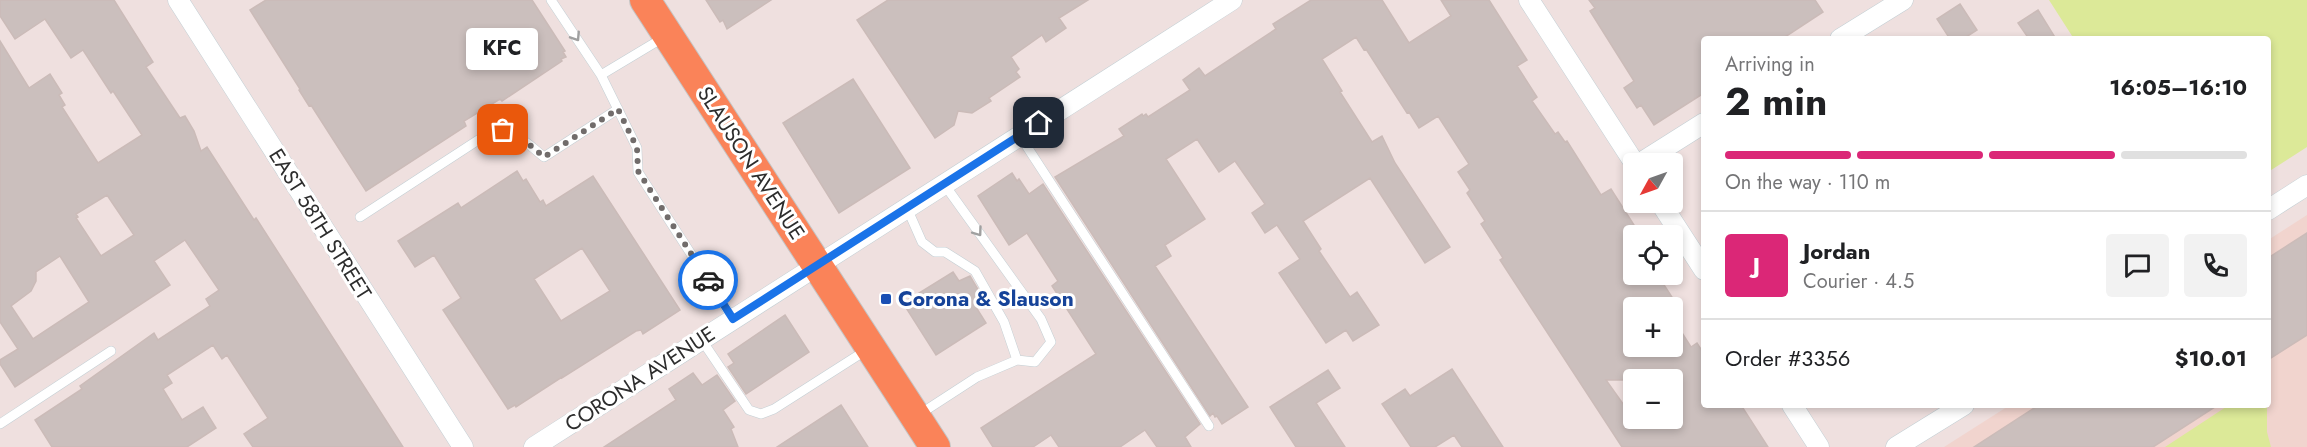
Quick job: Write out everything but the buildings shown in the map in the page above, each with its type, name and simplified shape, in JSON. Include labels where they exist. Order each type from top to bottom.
[{"type":"main road","name":"SLAUSON AVENUE","points":[[645,0],[935,447]]},
{"type":"street","name":"EAST 58TH STREET","points":[[178,0],[463,447]]},
{"type":"street","name":"CORONA AVENUE","points":[[534,447],[1232,0]]},
{"type":"street","points":[[1528,0],[1630,153]]},
{"type":"street","points":[[1845,36],[1903,0]]},
{"type":"street","points":[[1655,153],[1701,125]]},
{"type":"street","points":[[2271,208],[2307,185]]},
{"type":"street","points":[[1667,213],[1701,265]]},
{"type":"street","points":[[1794,408],[1819,447]]},
{"type":"street","points":[[1896,447],[1959,408]]},
{"type":"lane","points":[[551,0],[601,75],[637,148],[638,171],[733,319]]},
{"type":"lane","points":[[601,75],[668,35]]},
{"type":"lane","points":[[360,217],[492,131],[503,130],[519,136],[544,157],[618,109]]},
{"type":"lane","points":[[1020,136],[1209,426]]},
{"type":"lane","points":[[916,417],[977,377],[1017,360],[1035,362],[1051,342],[1041,319],[944,184]]},
{"type":"lane","points":[[907,208],[922,242],[935,252],[945,252],[975,270],[1004,322],[1017,360]]},
{"type":"lane","points":[[701,339],[749,410],[761,414],[774,409],[870,347]]},
{"type":"lane","points":[[0,424],[111,351]]},
{"type":"shaded area","points":[[2307,215],[2307,447],[1944,447],[2005,408],[2271,408],[2271,238]]},
{"type":"green space","points":[[2049,0],[2307,0],[2307,147],[2271,170],[2271,36],[2072,36]]},
{"type":"green space","points":[[2224,408],[2267,408],[2267,432],[2271,447],[2165,447]]},
{"type":"way so far","points":[[503,130],[519,136],[544,157],[618,109],[637,148],[638,171],[708,280]]},
{"type":"place","name":"KFC","points":[[503,130]]},
{"type":"place","name":"Corona & Slauson","points":[[886,299]]},
{"type":"route","points":[[708,280],[733,319],[1039,123]]}]
